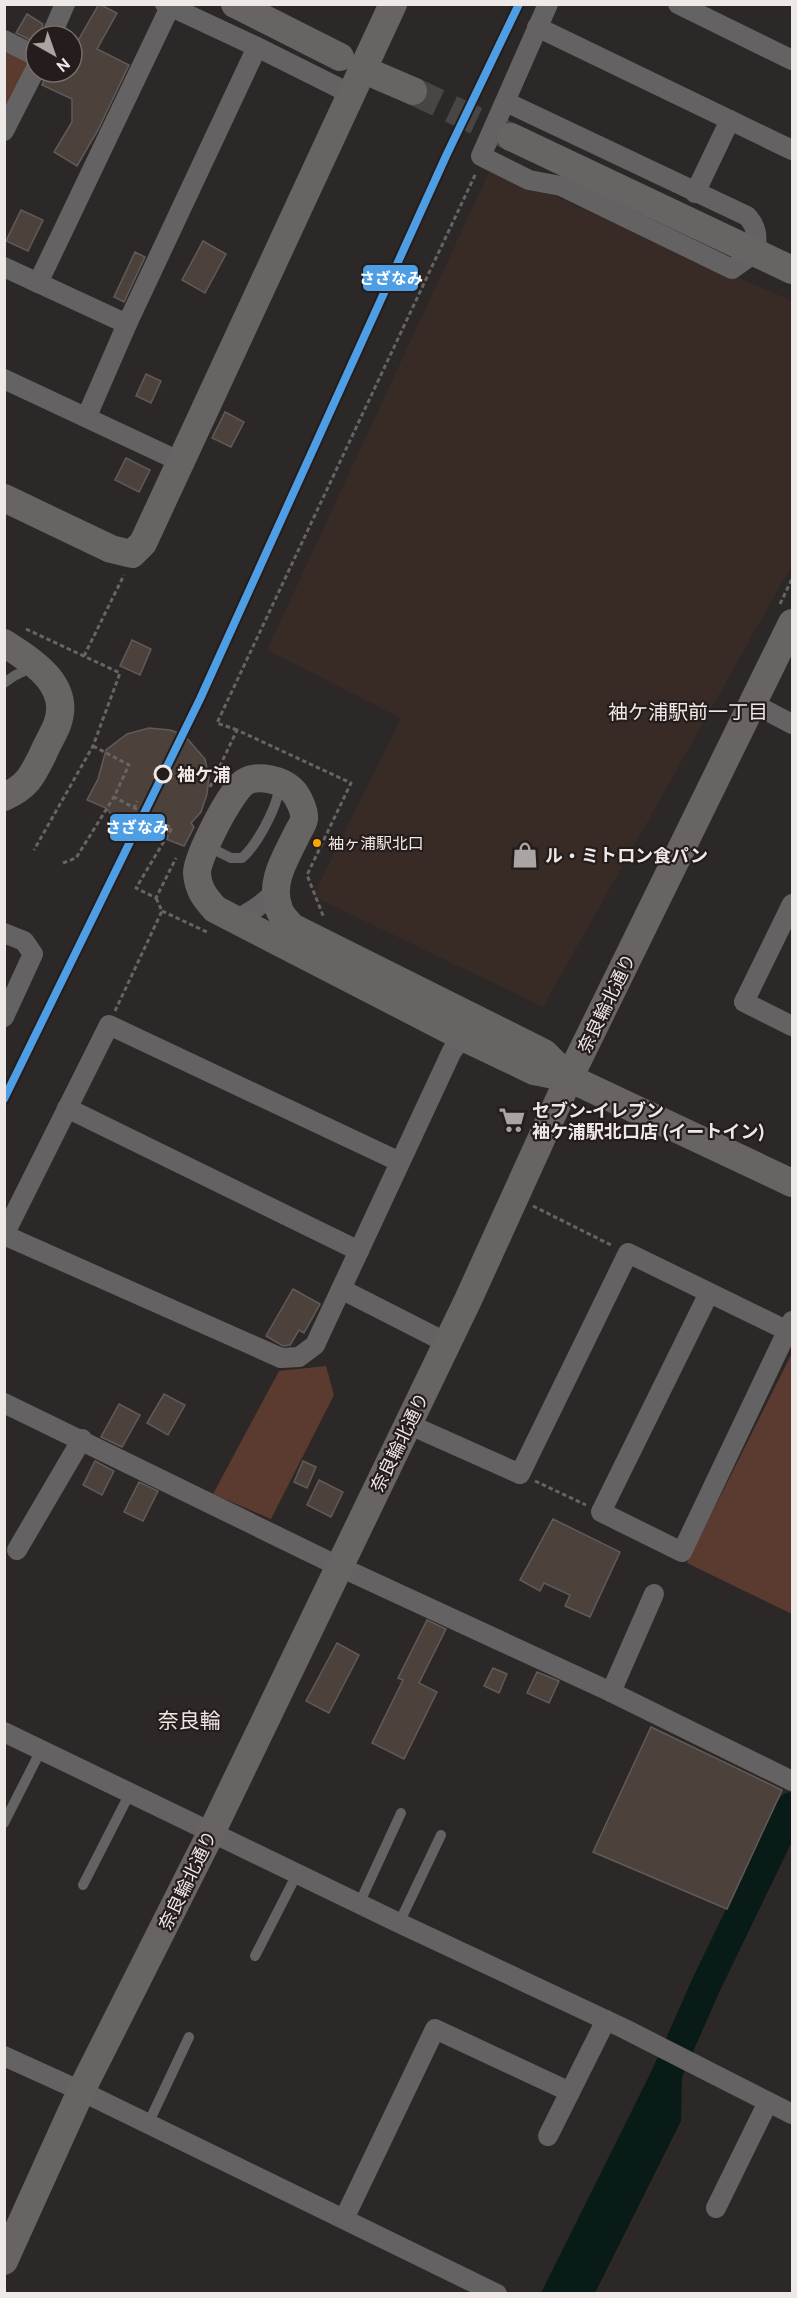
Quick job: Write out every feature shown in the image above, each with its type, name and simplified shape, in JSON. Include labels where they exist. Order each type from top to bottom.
[{"type":"street","points":[[56,24],[65,4]]},
{"type":"street","points":[[235,4],[340,57]]},
{"type":"street","points":[[4,498],[111,549],[132,554],[143,543],[393,4]]},
{"type":"street","points":[[548,4],[481,156],[529,180],[561,186],[732,269],[756,252]]},
{"type":"street","points":[[678,4],[792,60]]},
{"type":"street","points":[[38,283],[168,6],[351,94]]},
{"type":"street","points":[[537,27],[792,150]]},
{"type":"street","points":[[4,40],[24,50]]},
{"type":"street","points":[[87,416],[127,324],[257,47]]},
{"type":"street","points":[[378,76],[413,91]]},
{"type":"street","points":[[4,131],[28,84]]},
{"type":"street","points":[[506,102],[747,216],[755,225],[756,252]]},
{"type":"street","points":[[695,193],[730,120]]},
{"type":"street","points":[[511,137],[792,270]]},
{"type":"street","points":[[4,267],[127,324]]},
{"type":"street","points":[[4,379],[181,462]]},
{"type":"street","name":"奈良輪北通り","points":[[4,2261],[81,2091],[211,1833],[408,1424],[515,1197],[568,1078],[754,704],[785,616]]},
{"type":"street","points":[[4,797],[20,790],[29,781],[58,723],[60,704],[56,689],[48,675],[37,665],[14,635]]},
{"type":"street","points":[[754,704],[792,724]]},
{"type":"street","points":[[568,1078],[544,1053],[292,927],[279,911],[274,892],[279,872],[304,819],[301,806],[292,790],[279,782],[260,778],[246,781],[235,791],[200,857],[197,872],[199,887],[215,909],[462,1037],[534,1071],[568,1078],[792,1183]]},
{"type":"street","points":[[233,920],[259,906],[274,892]]},
{"type":"street","points":[[792,904],[744,1002],[792,1026]]},
{"type":"street","points":[[4,933],[24,941],[33,954],[4,1017]]},
{"type":"street","points":[[400,1162],[109,1025],[4,1234],[281,1358],[299,1357],[315,1346],[452,1051],[462,1037]]},
{"type":"street","points":[[68,1108],[359,1251]]},
{"type":"street","points":[[408,1424],[520,1474],[628,1253],[709,1293],[790,1326],[682,1552],[601,1512],[709,1293]]},
{"type":"street","points":[[341,1289],[447,1342]]},
{"type":"street","points":[[4,1402],[338,1566],[611,1692],[792,1781]]},
{"type":"street","points":[[17,1550],[82,1439]]},
{"type":"street","points":[[611,1692],[654,1594]]},
{"type":"street","points":[[4,1732],[359,1904],[606,2020],[792,2114]]},
{"type":"street","points":[[548,2136],[606,2020]]},
{"type":"street","points":[[344,2219],[435,2029],[570,2092]]},
{"type":"street","points":[[4,2056],[81,2091],[497,2294]]},
{"type":"street","points":[[716,2208],[768,2102]]},
{"type":"lane","points":[[4,683],[37,665]]},
{"type":"lane","points":[[206,845],[231,858],[242,858],[250,851],[279,796],[279,782]]},
{"type":"lane","points":[[4,1823],[41,1750]]},
{"type":"lane","points":[[83,1884],[130,1793]]},
{"type":"lane","points":[[359,1904],[400,1813]]},
{"type":"lane","points":[[399,1923],[441,1834]]},
{"type":"lane","points":[[255,1956],[297,1874]]},
{"type":"lane","points":[[148,2124],[189,2037]]},
{"type":"path","points":[[328,926],[307,875],[351,783],[217,723],[478,168]]},
{"type":"path","points":[[84,656],[125,575],[115,569]]},
{"type":"path","points":[[785,616],[792,579]]},
{"type":"path","points":[[14,635],[84,656],[120,673],[93,746],[34,850]]},
{"type":"path","points":[[206,794],[237,730]]},
{"type":"path","points":[[63,863],[76,858],[114,797],[129,765],[93,746]]},
{"type":"path","points":[[109,1025],[162,911],[156,898],[136,888],[172,828],[114,797]]},
{"type":"path","points":[[134,808],[137,801]]},
{"type":"path","points":[[156,898],[176,856]]},
{"type":"path","points":[[515,1197],[628,1253]]},
{"type":"path","points":[[520,1474],[601,1512]]},
{"type":"shaded area","points":[[5,46],[24,59],[24,74],[5,114]]},
{"type":"shaded area","points":[[491,168],[792,301],[792,565],[543,1007],[313,896],[401,718],[267,650]]},
{"type":"shaded area","points":[[792,1353],[792,1614],[687,1563]]},
{"type":"shaded area","points":[[326,1366],[334,1395],[271,1519],[213,1494],[279,1371]]},
{"type":"shaded area","points":[[657,2060],[682,2071],[681,2121],[595,2293],[541,2293]]},
{"type":"building","points":[[99,4],[117,13],[97,49],[129,65],[98,130],[77,166],[54,152],[72,122],[72,99],[42,85],[84,84],[84,30]]},
{"type":"building","points":[[27,14],[43,24],[24,24],[24,37],[16,33]]},
{"type":"building","points":[[21,210],[43,220],[28,251],[6,241]]},
{"type":"building","points":[[203,241],[226,254],[205,293],[182,280]]},
{"type":"building","points":[[135,252],[145,257],[124,302],[114,297]]},
{"type":"building","points":[[146,374],[161,381],[151,403],[136,396]]},
{"type":"building","points":[[225,412],[244,422],[231,447],[212,438]]},
{"type":"building","points":[[126,458],[150,470],[139,492],[115,480]]},
{"type":"building","points":[[132,640],[151,649],[140,675],[120,666]]},
{"type":"building","points":[[149,728],[170,730],[184,735],[205,759],[209,777],[207,794],[201,812],[191,823],[194,827],[184,846],[158,836],[139,837],[123,829],[106,808],[87,800],[98,779],[106,750],[127,734]]},
{"type":"building","points":[[293,1289],[320,1304],[304,1333],[299,1330],[290,1345],[283,1346],[266,1336]]},
{"type":"building","points":[[164,1394],[185,1405],[168,1435],[147,1423]]},
{"type":"building","points":[[119,1404],[140,1415],[122,1447],[101,1437]]},
{"type":"building","points":[[95,1461],[114,1471],[102,1495],[83,1485]]},
{"type":"building","points":[[303,1461],[316,1467],[307,1488],[294,1482]]},
{"type":"building","points":[[319,1480],[343,1492],[331,1517],[307,1505]]},
{"type":"building","points":[[139,1482],[158,1491],[143,1521],[124,1512]]},
{"type":"building","points":[[553,1519],[620,1552],[590,1617],[565,1606],[570,1595],[544,1583],[540,1591],[520,1580]]},
{"type":"building","points":[[427,1620],[446,1629],[419,1683],[437,1692],[404,1759],[372,1743],[403,1680],[398,1678]]},
{"type":"building","points":[[337,1643],[359,1655],[329,1713],[306,1701]]},
{"type":"building","points":[[493,1668],[507,1674],[499,1693],[484,1686]]},
{"type":"building","points":[[537,1672],[559,1681],[549,1703],[527,1693]]},
{"type":"building","points":[[651,1727],[782,1790],[727,1909],[593,1852]]},
{"type":"waterway","points":[[654,2103],[706,1985],[792,1807]]},
{"type":"tunnel","points":[[413,91],[511,137]]},
{"type":"transit line","name":"さざなみ","points":[[4,1099],[200,699],[446,156],[519,4]]},
{"type":"place","name":"袖ケ浦","points":[[163,774]]},
{"type":"place","name":"袖ヶ浦駅北口","points":[[317,843]]},
{"type":"place","name":"ル・ミトロン食パン","points":[[525,855]]},
{"type":"place","name":"セブン-イレブン 袖ケ浦駅北口店 (イートイン)","points":[[512,1120]]},
{"type":"district","name":"袖ケ浦駅前一丁目","points":[[688,711]]},
{"type":"district","name":"奈良輪","points":[[189,1720]]}]
